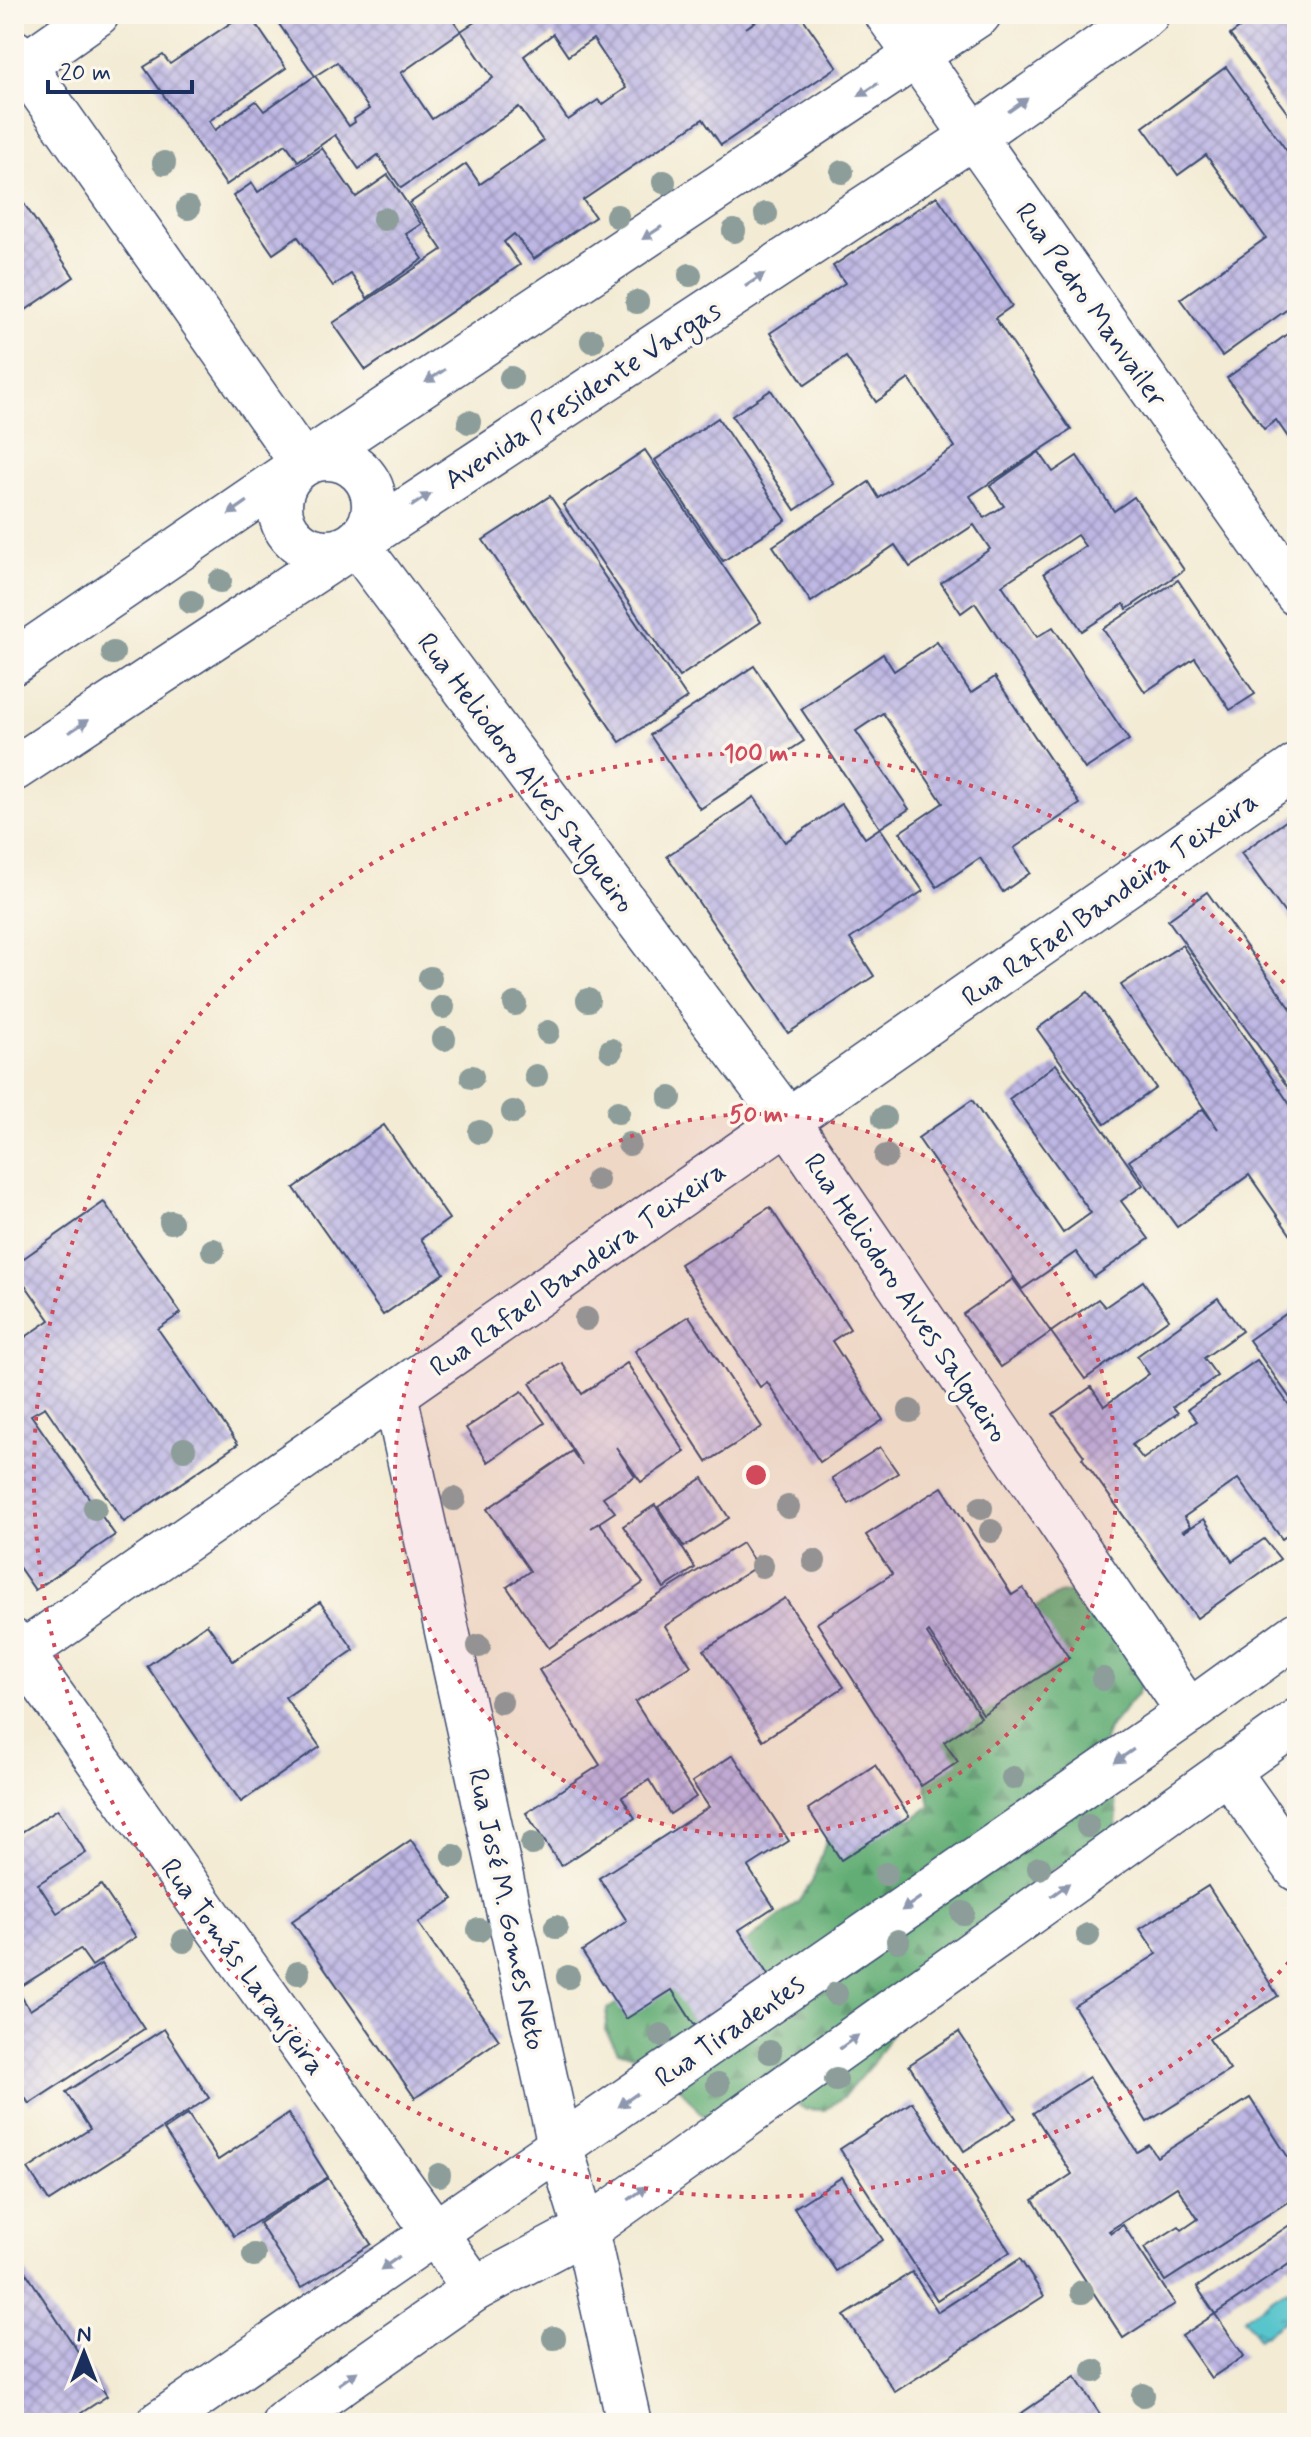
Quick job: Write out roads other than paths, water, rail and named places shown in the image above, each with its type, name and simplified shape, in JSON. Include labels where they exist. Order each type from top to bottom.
[{"type":"main road","points":[[97,14],[18,59],[303,464]]},
{"type":"main road","name":"Rua Pedro Manvailer","points":[[887,14],[1297,594]]},
{"type":"main road","points":[[14,662],[303,464],[979,14]]},
{"type":"main road","name":"Avenida Presidente Vargas","points":[[14,769],[974,136],[1147,14]]},
{"type":"main road","points":[[323,458],[343,461],[360,471],[372,488],[375,508],[369,528],[356,543],[331,553],[305,548],[285,530],[279,506],[285,482],[303,464],[323,458]]},
{"type":"main road","name":"Rua Heliodoro Alves Salgueiro","points":[[356,543],[788,1121],[1189,1712]]},
{"type":"main road","name":"Rua Rafael Bandeira Teixeira","points":[[17,1652],[395,1394],[1297,766]]},
{"type":"main road","name":"Rua José M. Gomes Neto","points":[[395,1394],[560,2146],[586,2230],[629,2423]]},
{"type":"main road","name":"Rua Tiradentes","points":[[159,2423],[1189,1712],[1297,1634]]},
{"type":"main road","name":"Rua Tomás Laranjeira","points":[[17,1652],[475,2289]]},
{"type":"main road","points":[[1189,1712],[1210,1702],[1232,1710],[1246,1729],[1244,1753],[1227,1770]]},
{"type":"main road","points":[[284,2423],[475,2289],[586,2230],[1297,1721]]},
{"type":"main road","points":[[1227,1770],[1297,1869]]},
{"type":"water","points":[[1287,2288],[1297,2301],[1297,2312],[1258,2339],[1244,2318]]}]
